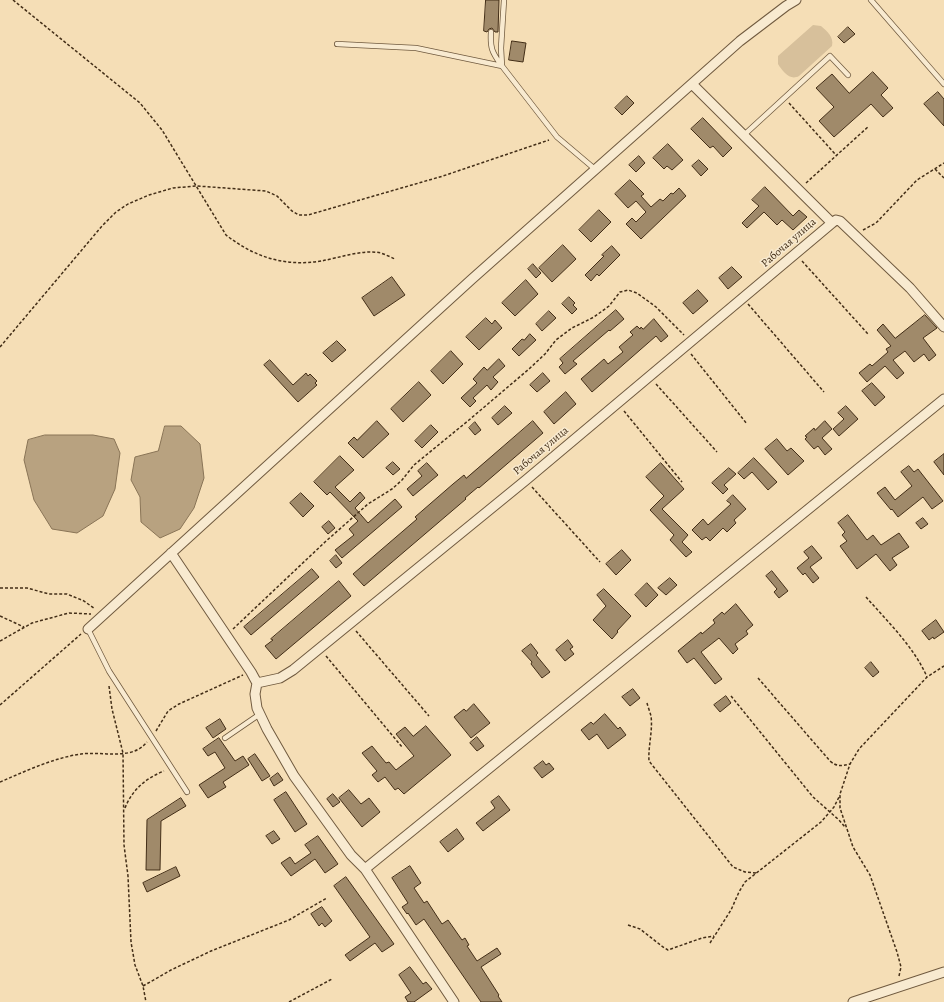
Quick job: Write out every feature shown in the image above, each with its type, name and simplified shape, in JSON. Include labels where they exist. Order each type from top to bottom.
[{"type":"street","points":[[88,629],[472,280],[740,40],[796,0]]},
{"type":"street","points":[[692,84],[832,223],[836,220],[840,221],[851,231],[910,288],[944,327]]},
{"type":"street","name":"Рабочая улица","points":[[256,683],[280,678],[293,670],[526,480],[832,223]]},
{"type":"street","points":[[365,869],[944,400]]},
{"type":"street","points":[[171,553],[251,672],[256,683],[255,694],[257,708],[267,730],[294,776],[351,855],[365,869],[454,1002]]},
{"type":"street","points":[[853,1002],[944,972]]},
{"type":"lane","points":[[502,66],[501,48],[504,0]]},
{"type":"lane","points":[[871,0],[944,84]]},
{"type":"lane","points":[[491,32],[490,45],[493,54],[502,66],[557,137],[596,170]]},
{"type":"lane","points":[[337,44],[416,48],[502,66]]},
{"type":"lane","points":[[744,135],[830,56],[848,75]]},
{"type":"lane","points":[[88,629],[109,671],[187,792]]},
{"type":"lane","points":[[226,738],[260,714]]},
{"type":"path","points":[[13,0],[140,104],[162,130],[226,235],[240,246],[265,257],[294,262],[310,262],[364,252],[381,253],[395,259]]},
{"type":"path","points":[[784,98],[836,155]]},
{"type":"path","points":[[798,189],[869,126]]},
{"type":"path","points":[[0,347],[92,238],[116,212],[128,204],[149,195],[173,188],[197,186],[266,191],[277,196],[298,215],[308,215],[443,176],[557,137]]},
{"type":"path","points":[[851,231],[865,229],[876,223],[918,180],[944,163]]},
{"type":"path","points":[[935,168],[944,178]]},
{"type":"path","points":[[795,254],[868,334]]},
{"type":"path","points":[[226,635],[325,542],[368,504],[392,489],[402,480],[414,465],[534,364],[545,354],[556,340],[572,328],[594,317],[609,306],[620,292],[628,290],[637,292],[656,307],[688,344],[747,424]]},
{"type":"path","points":[[743,298],[824,392]]},
{"type":"path","points":[[649,377],[717,452]]},
{"type":"path","points":[[618,403],[682,482]]},
{"type":"path","points":[[526,480],[600,562]]},
{"type":"path","points":[[0,588],[27,588],[49,594],[67,594],[84,601],[103,614]]},
{"type":"path","points":[[866,597],[921,663],[927,677]]},
{"type":"path","points":[[0,641],[32,623],[69,613],[103,614]]},
{"type":"path","points":[[0,616],[25,627]]},
{"type":"path","points":[[350,623],[429,716]]},
{"type":"path","points":[[0,705],[88,629]]},
{"type":"path","points":[[319,648],[402,748]]},
{"type":"path","points":[[710,943],[731,910],[745,882],[821,822],[834,807],[850,764],[859,749],[927,677],[944,666]]},
{"type":"path","points":[[109,671],[112,709],[123,753],[124,845],[128,876],[131,942],[135,965],[143,986],[146,1002]]},
{"type":"path","points":[[0,782],[59,758],[82,754],[134,752],[145,744],[151,737],[168,711],[179,704],[251,672]]},
{"type":"path","points":[[758,678],[834,765],[840,766],[850,764]]},
{"type":"path","points":[[731,696],[813,797],[839,820],[846,829]]},
{"type":"path","points":[[647,704],[651,715],[651,731],[648,750],[649,761],[733,867],[744,872],[756,873]]},
{"type":"path","points":[[124,810],[129,798],[138,786],[156,774],[171,768]]},
{"type":"path","points":[[840,794],[840,808],[846,829],[853,847],[870,874],[902,968],[896,988]]},
{"type":"path","points":[[143,986],[171,970],[211,951],[289,920],[327,898]]},
{"type":"path","points":[[628,925],[640,929],[668,950],[702,938],[714,936]]},
{"type":"path","points":[[289,1002],[332,979]]},
{"type":"shaded area","points":[[813,25],[821,26],[828,32],[832,40],[832,46],[799,76],[790,77],[784,73],[778,64],[778,56]]},
{"type":"shaded area","points":[[165,426],[181,426],[200,444],[204,478],[194,508],[180,529],[160,538],[141,522],[140,497],[131,480],[135,457],[158,451]]},
{"type":"shaded area","points":[[45,435],[93,435],[114,439],[120,453],[115,489],[103,516],[77,533],[52,529],[34,500],[24,460],[28,440]]},
{"type":"building","points":[[486,0],[499,0],[498,32],[495,32],[492,28],[487,32],[484,31]]},
{"type":"building","points":[[848,27],[855,34],[844,43],[838,37]]},
{"type":"building","points":[[512,41],[526,43],[523,62],[509,60]]},
{"type":"building","points":[[873,72],[888,88],[881,95],[893,108],[883,117],[871,104],[834,137],[819,121],[834,107],[816,88],[832,74],[849,93]]},
{"type":"building","points":[[938,92],[944,99],[944,126],[924,104]]},
{"type":"building","points":[[627,96],[634,103],[622,115],[615,108]]},
{"type":"building","points":[[703,118],[732,148],[723,157],[713,146],[710,148],[691,129]]},
{"type":"building","points":[[668,144],[683,160],[672,170],[667,166],[664,169],[653,158]]},
{"type":"building","points":[[639,156],[645,163],[636,172],[629,165]]},
{"type":"building","points":[[699,160],[708,169],[701,176],[692,166]]},
{"type":"building","points":[[630,180],[644,194],[641,196],[651,207],[660,199],[663,201],[679,188],[686,196],[641,239],[626,224],[632,218],[636,222],[646,212],[636,201],[628,208],[615,194]]},
{"type":"building","points":[[765,187],[793,216],[799,210],[807,217],[793,230],[782,220],[777,225],[764,212],[747,228],[742,223],[759,206],[752,200]]},
{"type":"building","points":[[599,210],[611,222],[591,242],[579,230]]},
{"type":"building","points":[[563,245],[576,259],[552,282],[539,268]]},
{"type":"building","points":[[612,246],[620,255],[599,276],[597,274],[591,281],[585,275]]},
{"type":"building","points":[[533,264],[541,273],[536,278],[528,269]]},
{"type":"building","points":[[732,267],[742,277],[728,289],[719,278]]},
{"type":"building","points":[[392,277],[405,295],[374,316],[362,298]]},
{"type":"building","points":[[526,280],[538,294],[515,316],[502,303]]},
{"type":"building","points":[[698,290],[708,301],[693,314],[683,303]]},
{"type":"building","points":[[569,297],[575,303],[573,305],[577,309],[572,314],[562,304]]},
{"type":"building","points":[[616,310],[624,319],[573,361],[577,364],[565,374],[559,367],[563,363],[560,359]]},
{"type":"building","points":[[549,311],[556,318],[542,331],[536,324]]},
{"type":"building","points":[[925,315],[937,328],[923,338],[936,355],[929,361],[924,354],[914,362],[905,351],[893,360],[904,373],[897,379],[885,366],[867,382],[859,373],[870,364],[872,366],[888,352],[886,349],[891,346],[877,330],[883,324],[895,338]]},
{"type":"building","points":[[486,318],[492,324],[495,320],[502,328],[479,350],[466,337]]},
{"type":"building","points":[[654,319],[668,336],[661,342],[656,336],[592,392],[581,379],[604,359],[608,364],[623,352],[619,347],[633,335],[630,332],[637,326],[640,329],[641,327],[643,329]]},
{"type":"building","points":[[530,334],[536,340],[519,356],[512,349],[522,339],[524,340]]},
{"type":"building","points":[[337,341],[346,350],[332,362],[323,353]]},
{"type":"building","points":[[451,351],[463,364],[443,384],[431,371]]},
{"type":"building","points":[[499,359],[505,366],[493,377],[498,382],[491,390],[487,385],[473,398],[476,401],[470,407],[461,398],[477,383],[473,379],[484,367],[487,370]]},
{"type":"building","points":[[270,360],[293,385],[306,373],[308,376],[310,374],[317,381],[315,383],[317,385],[298,402],[264,365]]},
{"type":"building","points":[[543,373],[550,381],[537,392],[530,385]]},
{"type":"building","points":[[419,382],[431,395],[403,422],[391,409]]},
{"type":"building","points":[[872,383],[885,397],[875,406],[862,391]]},
{"type":"building","points":[[566,392],[576,404],[554,424],[544,412]]},
{"type":"building","points":[[505,406],[512,413],[498,425],[492,418]]},
{"type":"building","points":[[846,406],[858,419],[839,436],[833,429],[844,419],[838,413]]},
{"type":"building","points":[[377,421],[389,434],[363,458],[348,443],[354,437],[357,440]]},
{"type":"building","points":[[533,421],[543,433],[479,488],[478,487],[465,498],[466,499],[364,586],[353,574],[417,519],[415,517],[453,484],[464,475],[466,478]]},
{"type":"building","points":[[825,421],[832,429],[822,438],[832,449],[825,455],[818,446],[814,449],[805,439],[807,437],[805,436]]},
{"type":"building","points":[[475,422],[481,430],[475,435],[469,428]]},
{"type":"building","points":[[431,425],[438,432],[422,448],[415,441]]},
{"type":"building","points":[[777,439],[787,451],[791,448],[804,461],[788,475],[765,449]]},
{"type":"building","points":[[944,454],[944,475],[934,462]]},
{"type":"building","points":[[340,456],[354,470],[335,487],[350,502],[360,492],[365,498],[355,508],[368,523],[395,499],[402,507],[342,558],[335,550],[354,535],[349,529],[358,521],[330,492],[327,495],[314,482]]},
{"type":"building","points":[[754,458],[777,482],[768,490],[752,472],[744,479],[738,473]]},
{"type":"building","points":[[393,462],[400,469],[393,475],[386,468]]},
{"type":"building","points":[[427,463],[438,475],[413,496],[407,489],[422,476],[418,471]]},
{"type":"building","points":[[661,463],[684,489],[662,509],[688,535],[682,542],[692,552],[686,557],[670,540],[674,535],[650,510],[664,496],[646,477]]},
{"type":"building","points":[[909,466],[914,472],[918,469],[943,501],[932,509],[923,497],[898,517],[877,493],[885,487],[895,500],[912,486],[901,472]]},
{"type":"building","points":[[729,468],[736,474],[724,485],[728,489],[723,494],[712,483]]},
{"type":"building","points":[[301,493],[314,506],[303,517],[290,503]]},
{"type":"building","points":[[733,495],[746,509],[734,520],[736,523],[727,532],[723,528],[710,541],[706,537],[702,540],[692,530],[703,519],[708,525],[731,504],[727,501]]},
{"type":"building","points":[[848,515],[867,540],[873,535],[881,545],[899,533],[909,547],[892,558],[897,565],[890,571],[876,554],[857,569],[840,546],[847,541],[842,535],[845,532],[838,523]]},
{"type":"building","points":[[923,518],[928,524],[921,529],[916,523]]},
{"type":"building","points":[[329,521],[335,528],[328,534],[322,527]]},
{"type":"building","points":[[812,546],[822,558],[810,567],[819,578],[813,583],[805,573],[803,575],[797,568],[809,558],[804,552]]},
{"type":"building","points":[[622,550],[631,560],[616,575],[606,564]]},
{"type":"building","points":[[336,555],[342,563],[336,568],[330,561]]},
{"type":"building","points":[[312,569],[319,577],[251,635],[244,627]]},
{"type":"building","points":[[772,571],[788,591],[779,598],[774,592],[777,589],[766,576]]},
{"type":"building","points":[[670,578],[677,585],[666,595],[658,588]]},
{"type":"building","points":[[339,581],[351,596],[276,659],[265,646],[273,640],[271,639]]},
{"type":"building","points":[[647,583],[658,595],[646,607],[635,595]]},
{"type":"building","points":[[604,589],[631,616],[617,631],[618,632],[612,639],[593,620],[606,606],[597,595]]},
{"type":"building","points":[[736,604],[753,625],[746,631],[748,634],[735,644],[738,649],[733,654],[719,638],[701,652],[722,679],[715,684],[694,658],[687,663],[678,651],[701,632],[702,634],[715,623],[713,620],[722,612],[724,614]]},
{"type":"building","points":[[936,620],[944,632],[934,639],[933,637],[929,640],[922,631]]},
{"type":"building","points":[[568,640],[573,647],[570,649],[574,654],[565,661],[556,650]]},
{"type":"building","points":[[531,644],[538,653],[536,655],[550,672],[542,678],[531,664],[532,662],[522,651]]},
{"type":"building","points":[[871,662],[879,672],[873,677],[865,668]]},
{"type":"building","points":[[633,689],[640,698],[630,706],[622,697]]},
{"type":"building","points":[[726,696],[731,703],[720,712],[714,705]]},
{"type":"building","points":[[474,704],[490,723],[471,738],[454,717],[464,709],[466,711]]},
{"type":"building","points":[[605,714],[618,729],[620,727],[626,735],[608,749],[597,734],[589,740],[581,730],[591,722],[593,724]]},
{"type":"building","points":[[220,719],[226,729],[213,738],[206,728]]},
{"type":"building","points":[[426,726],[451,755],[404,794],[398,788],[395,790],[385,777],[378,782],[372,775],[377,771],[362,753],[372,746],[386,763],[389,762],[396,770],[414,756],[396,734],[405,727],[413,736]]},
{"type":"building","points":[[477,737],[484,746],[477,751],[470,743]]},
{"type":"building","points":[[219,738],[235,761],[243,756],[249,765],[223,782],[226,787],[208,798],[199,785],[225,768],[215,752],[208,756],[203,749]]},
{"type":"building","points":[[255,754],[270,776],[262,781],[248,759]]},
{"type":"building","points":[[543,761],[546,765],[549,763],[554,769],[542,778],[534,768]]},
{"type":"building","points":[[278,773],[283,780],[274,786],[270,779]]},
{"type":"building","points":[[349,790],[361,804],[369,798],[380,812],[362,827],[339,798]]},
{"type":"building","points":[[286,792],[307,824],[295,832],[274,800]]},
{"type":"building","points":[[333,794],[340,802],[333,807],[327,799]]},
{"type":"building","points":[[499,796],[510,810],[483,831],[476,823],[495,808],[491,802]]},
{"type":"building","points":[[181,798],[186,806],[161,821],[160,870],[146,870],[147,820]]},
{"type":"building","points":[[457,829],[464,839],[448,852],[440,842]]},
{"type":"building","points":[[274,831],[280,839],[272,844],[266,836]]},
{"type":"building","points":[[318,836],[338,864],[325,873],[315,859],[291,876],[281,863],[290,857],[295,864],[311,853],[305,845]]},
{"type":"building","points":[[410,866],[421,883],[414,888],[424,903],[427,901],[442,924],[448,920],[462,940],[465,938],[469,945],[467,946],[477,961],[497,948],[501,954],[481,967],[502,1002],[481,1002],[424,919],[416,925],[402,907],[408,903],[392,878]]},
{"type":"building","points":[[176,867],[180,876],[147,892],[143,883]]},
{"type":"building","points":[[346,877],[394,944],[382,952],[375,943],[350,961],[345,955],[370,937],[334,886]]},
{"type":"building","points":[[322,907],[332,921],[325,927],[322,923],[319,926],[311,914]]},
{"type":"building","points":[[410,967],[423,984],[426,982],[432,989],[414,1002],[408,1002],[405,997],[411,993],[399,975]]}]
